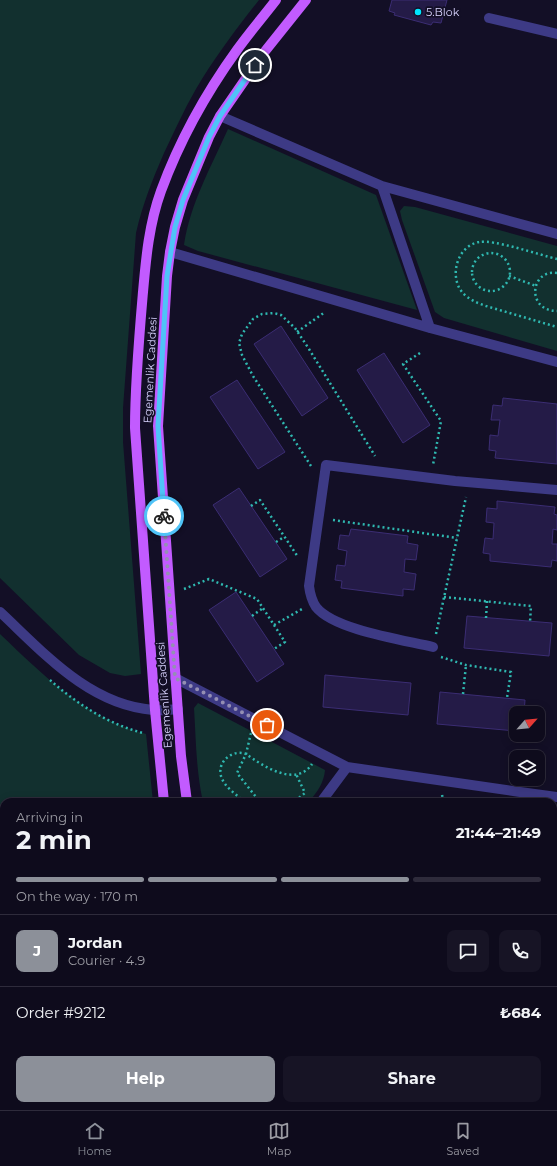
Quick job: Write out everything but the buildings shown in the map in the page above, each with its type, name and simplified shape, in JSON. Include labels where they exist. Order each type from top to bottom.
[{"type":"main road","name":"Egemenlik Caddesi","points":[[164,798],[155,710],[135,428],[138,338],[148,240],[161,192],[176,154],[216,82],[237,50],[276,0]]},
{"type":"main road","name":"Egemenlik Caddesi","points":[[186,798],[181,756],[175,678],[158,426],[167,276],[170,252],[175,227],[183,200],[209,137],[220,116],[262,55],[306,0]]},
{"type":"street","points":[[489,18],[557,34]]},
{"type":"street","points":[[220,116],[382,186],[557,234]]},
{"type":"street","points":[[382,186],[430,328]]},
{"type":"street","points":[[170,252],[430,328],[557,362]]},
{"type":"street","points":[[433,647],[352,628],[334,621],[317,607],[314,602],[309,586],[326,465],[469,483],[557,490]]},
{"type":"street","points":[[0,612],[75,680],[91,690],[133,706],[155,710],[178,709]]},
{"type":"street","points":[[175,678],[347,767],[522,797],[557,797]]},
{"type":"street","points":[[324,798],[347,767]]},
{"type":"path","points":[[557,259],[487,241],[478,242],[464,250],[457,264],[456,272],[457,281],[461,290],[475,302],[557,327]]},
{"type":"path","points":[[484,254],[497,254],[503,257],[507,262],[510,268],[509,276],[505,285],[500,289],[494,291],[482,290],[474,281],[472,268],[474,262],[484,254]]},
{"type":"path","points":[[557,273],[548,274],[542,277],[536,286],[535,294],[541,306],[546,309],[557,311]]},
{"type":"path","points":[[509,276],[536,286]]},
{"type":"path","points":[[297,332],[340,301]]},
{"type":"path","points":[[323,485],[253,376],[242,355],[240,343],[242,334],[253,319],[262,314],[269,313],[281,315],[297,332],[386,473]]},
{"type":"path","points":[[420,353],[403,364],[441,421],[430,478]]},
{"type":"path","points":[[469,483],[431,654],[466,665],[511,672],[507,698]]},
{"type":"path","points":[[251,506],[260,500],[310,576]]},
{"type":"path","points":[[318,518],[457,538]]},
{"type":"path","points":[[276,542],[284,537]]},
{"type":"path","points":[[180,591],[209,579],[257,599],[285,642],[274,650]]},
{"type":"path","points":[[444,597],[531,606],[530,622]]},
{"type":"path","points":[[486,618],[487,601]]},
{"type":"path","points":[[274,625],[314,602]]},
{"type":"path","points":[[252,616],[263,608]]},
{"type":"path","points":[[463,694],[466,665]]},
{"type":"path","points":[[254,718],[246,754],[237,773],[257,798]]},
{"type":"path","points":[[241,798],[221,776],[223,763],[226,758],[232,754],[238,752],[246,754],[278,773],[296,774],[307,771],[315,761],[319,752]]},
{"type":"path","points":[[296,774],[305,793],[300,798]]},
{"type":"green space","points":[[0,0],[259,0],[215,59],[187,106],[164,153],[145,202],[136,233],[123,408],[123,442],[141,674],[125,676],[110,673],[79,655],[0,578]]},
{"type":"green space","points":[[228,129],[376,195],[417,310],[198,251],[184,245],[196,200]]},
{"type":"green space","points":[[404,206],[415,207],[557,246],[557,351],[444,318],[435,312],[402,220],[400,211]]},
{"type":"green space","points":[[0,634],[67,694],[104,718],[124,727],[146,734],[153,798],[0,798]]},
{"type":"green space","points":[[198,703],[325,770],[322,783],[317,791],[312,798],[202,798],[198,767],[194,708]]},
{"type":"way so far","points":[[164,516],[175,678],[267,725]]},
{"type":"place","name":"5.Blok","points":[[418,12]]},
{"type":"route","points":[[164,516],[158,426],[167,276],[175,227],[183,200],[209,137],[220,116],[255,65]]}]
